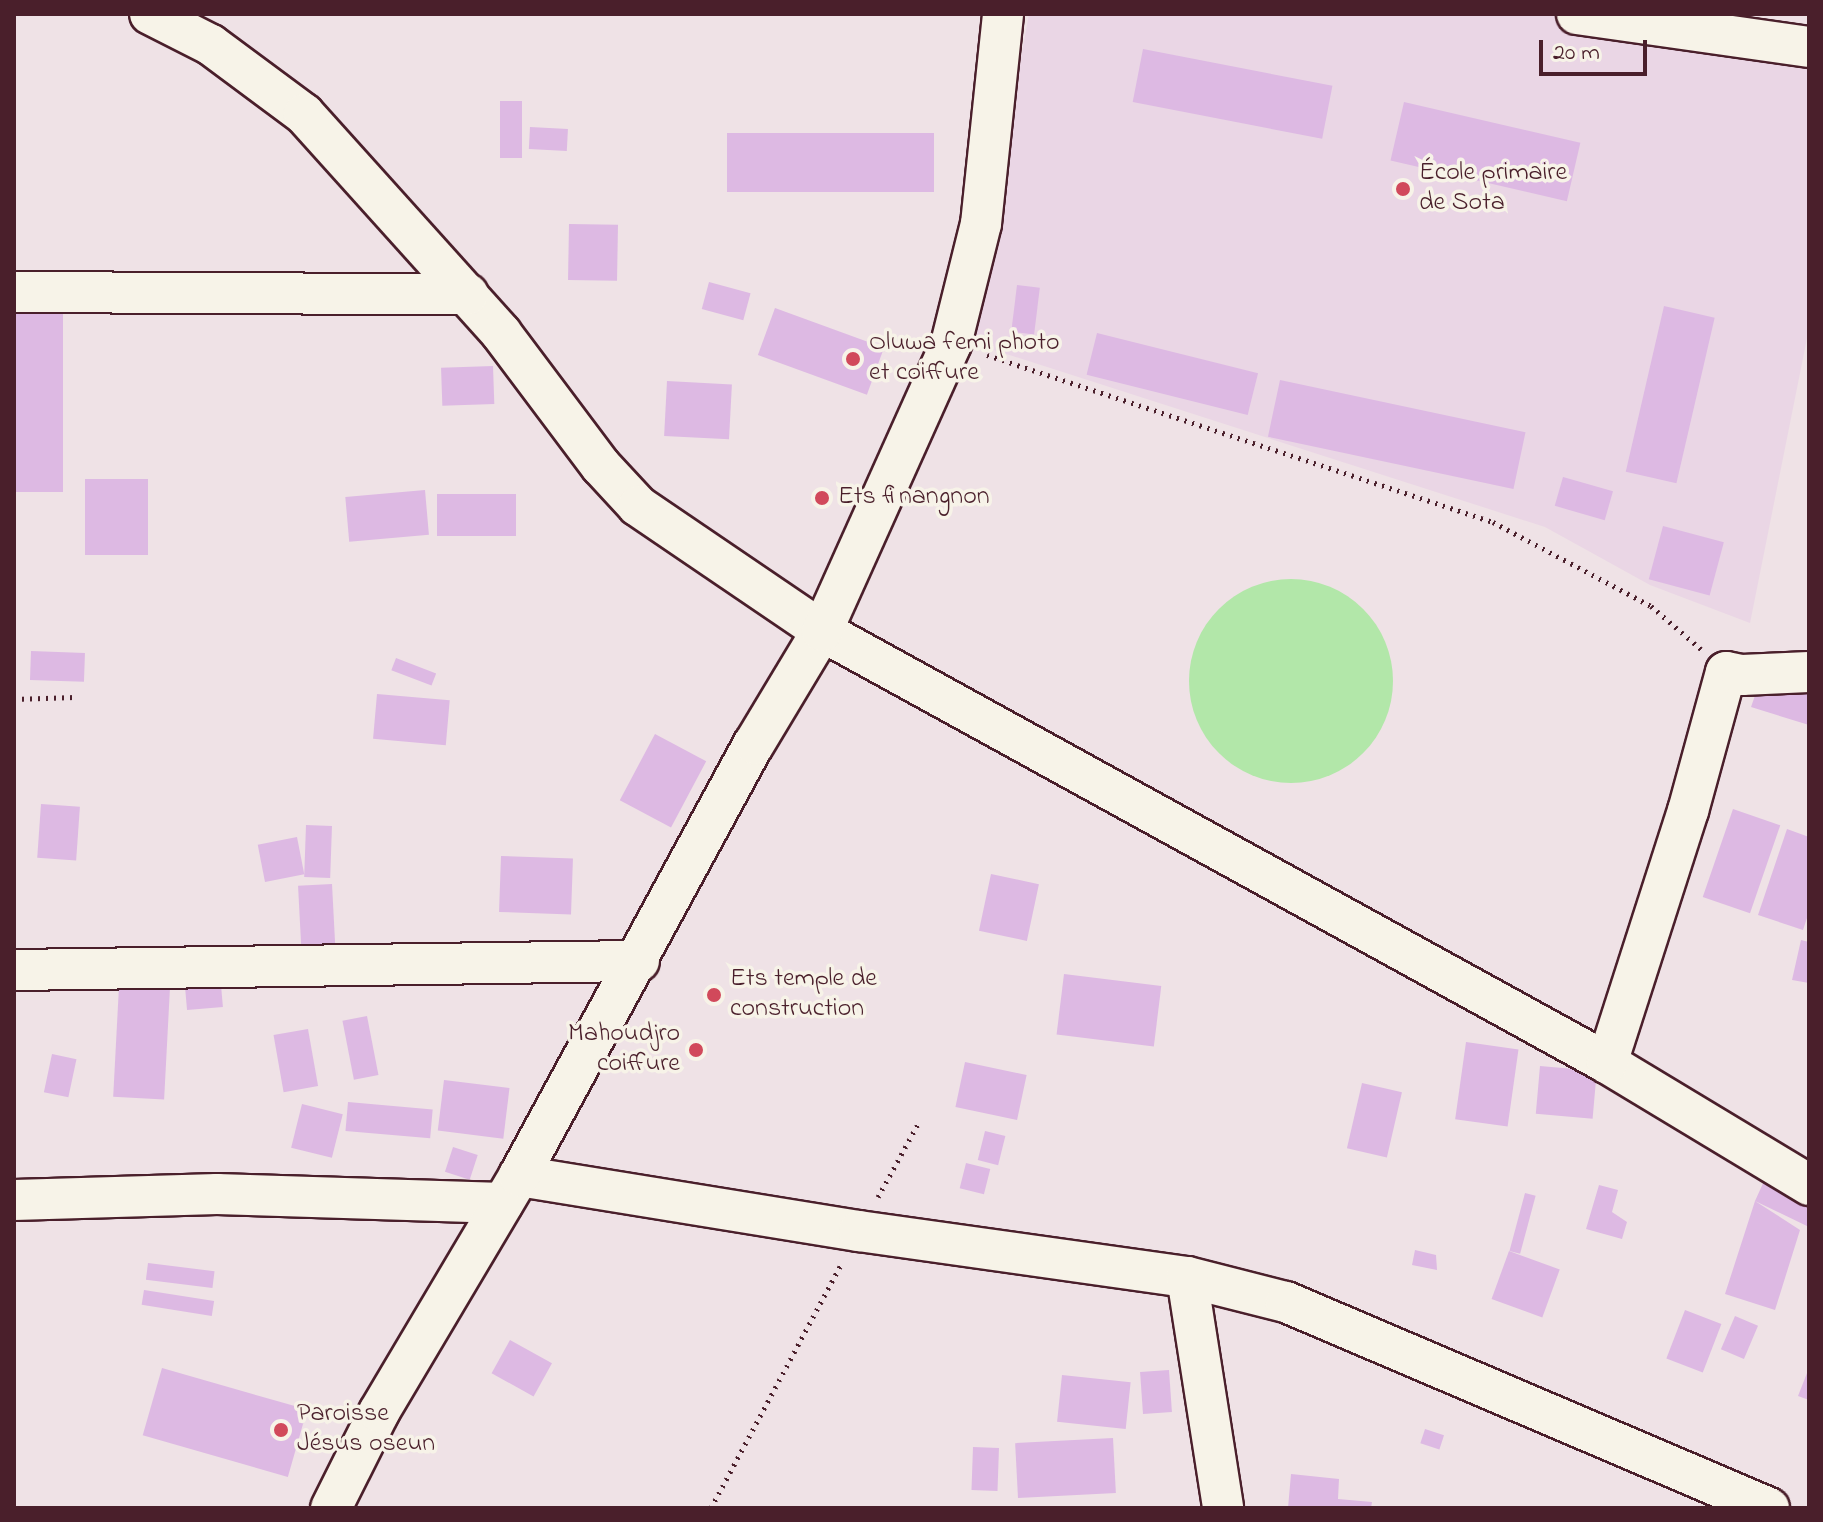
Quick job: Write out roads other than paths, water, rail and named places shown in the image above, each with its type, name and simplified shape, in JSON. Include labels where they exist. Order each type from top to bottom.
[{"type":"street","points":[[150,14],[211,45],[304,114],[468,294],[536,377],[601,466],[638,506],[822,631],[1607,1063],[1809,1185]]},
{"type":"street","points":[[331,1508],[379,1412],[511,1189],[639,961],[754,744],[822,631],[951,344],[981,224],[1003,14]]},
{"type":"street","points":[[1577,14],[1674,22],[1809,47]]},
{"type":"street","points":[[14,292],[468,294]]},
{"type":"street","points":[[1607,1063],[1688,811],[1726,672],[1809,672]]},
{"type":"street","points":[[14,970],[639,961]]},
{"type":"street","points":[[14,1200],[511,1189],[859,1231],[1187,1277],[1286,1302],[1769,1508]]},
{"type":"street","points":[[1187,1277],[1223,1508]]},
{"type":"place","name":"École primaire de Sota","points":[[1403,189]]},
{"type":"place","name":"Oluwa femi photo et coiffure","points":[[853,359]]},
{"type":"place","name":"Ets finangnon","points":[[822,498]]},
{"type":"place","name":"Ets temple de construction","points":[[714,995]]},
{"type":"place","name":"Mahoudjro coiffure","points":[[696,1050]]},
{"type":"place","name":"Paroisse Jésus oseun","points":[[281,1430]]}]
